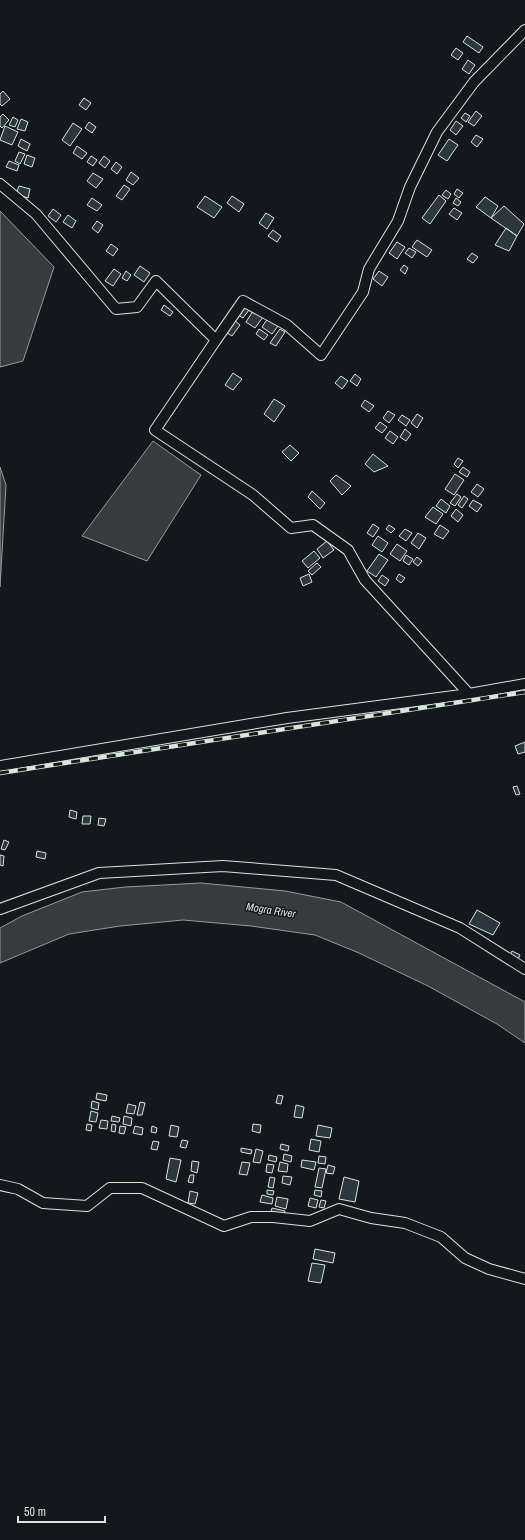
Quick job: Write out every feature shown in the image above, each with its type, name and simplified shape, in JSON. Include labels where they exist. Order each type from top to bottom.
[{"type":"street","points":[[469,694],[364,580],[348,550],[313,525],[291,528],[253,495],[155,430],[244,301],[287,324],[321,355],[363,292],[369,270],[398,221],[410,187],[437,132],[474,82],[525,30]]},
{"type":"street","points":[[0,184],[36,214],[116,309],[137,307],[156,281],[216,340]]},
{"type":"street","points":[[0,766],[287,718],[469,694],[525,684]]},
{"type":"street","points":[[0,909],[99,873],[223,866],[336,875],[460,928],[525,969]]},
{"type":"street","points":[[0,1185],[18,1189],[43,1203],[87,1206],[110,1188],[142,1188],[224,1226],[251,1217],[273,1217],[310,1221],[339,1209],[371,1218],[405,1223],[441,1237],[465,1258],[489,1269],[525,1279]]},
{"type":"water","points":[[0,211],[54,267],[23,361],[0,367]]},
{"type":"water","points":[[153,441],[201,475],[147,561],[82,536]]},
{"type":"water","points":[[0,467],[6,485],[0,587]]},
{"type":"water","name":"Mogra River","points":[[201,883],[285,891],[341,902],[525,1002],[525,1043],[497,1024],[428,986],[359,953],[315,935],[251,926],[183,920],[120,926],[69,934],[0,963],[0,928],[22,916],[82,892],[125,887]]},
{"type":"building","points":[[467,36],[483,47],[479,53],[463,42]]},
{"type":"building","points":[[456,48],[463,53],[458,60],[451,55]]},
{"type":"building","points":[[468,60],[475,65],[469,74],[462,69]]},
{"type":"building","points":[[3,91],[10,99],[2,106],[0,104],[0,94]]},
{"type":"building","points":[[84,98],[91,103],[86,110],[79,105]]},
{"type":"building","points":[[476,111],[482,116],[474,126],[468,122]]},
{"type":"building","points":[[465,113],[470,116],[466,122],[461,118]]},
{"type":"building","points":[[3,114],[9,120],[2,128],[0,126],[0,117]]},
{"type":"building","points":[[13,117],[18,120],[15,127],[9,125]]},
{"type":"building","points":[[21,119],[28,122],[25,131],[17,129]]},
{"type":"building","points":[[456,121],[463,126],[456,135],[450,130]]},
{"type":"building","points":[[89,122],[96,127],[92,133],[85,128]]},
{"type":"building","points":[[73,123],[82,129],[70,146],[62,140]]},
{"type":"building","points":[[5,126],[18,132],[12,145],[0,140]]},
{"type":"building","points":[[476,135],[483,139],[477,147],[471,142]]},
{"type":"building","points":[[21,139],[30,144],[27,151],[18,146]]},
{"type":"building","points":[[449,139],[458,145],[447,161],[438,155]]},
{"type":"building","points":[[77,146],[87,153],[82,159],[73,153]]},
{"type":"building","points":[[19,152],[25,154],[20,164],[15,161]]},
{"type":"building","points":[[27,155],[35,158],[32,167],[24,164]]},
{"type":"building","points":[[91,156],[97,160],[93,166],[87,162]]},
{"type":"building","points":[[104,156],[110,161],[105,168],[99,163]]},
{"type":"building","points":[[9,161],[19,165],[17,171],[6,167]]},
{"type":"building","points":[[116,162],[122,167],[117,174],[111,169]]},
{"type":"building","points":[[131,172],[139,178],[133,185],[126,180]]},
{"type":"building","points":[[93,173],[103,179],[96,188],[87,181]]},
{"type":"building","points":[[124,185],[130,189],[122,200],[116,196]]},
{"type":"building","points":[[19,186],[30,189],[28,198],[16,194]]},
{"type":"building","points":[[457,189],[463,193],[459,198],[454,194]]},
{"type":"building","points":[[446,190],[451,194],[448,199],[442,195]]},
{"type":"building","points":[[439,195],[446,201],[430,224],[422,218]]},
{"type":"building","points":[[205,196],[222,207],[214,218],[197,207]]},
{"type":"building","points":[[232,196],[244,204],[239,212],[227,203]]},
{"type":"building","points":[[485,197],[498,206],[491,218],[476,207]]},
{"type":"building","points":[[92,198],[102,205],[97,211],[87,205]]},
{"type":"building","points":[[456,198],[461,202],[458,206],[453,203]]},
{"type":"building","points":[[504,206],[524,224],[517,236],[491,218]]},
{"type":"building","points":[[454,208],[462,213],[457,220],[449,214]]},
{"type":"building","points":[[53,209],[61,215],[56,222],[48,216]]},
{"type":"building","points":[[266,213],[274,218],[267,229],[259,223]]},
{"type":"building","points":[[68,215],[76,221],[72,228],[63,222]]},
{"type":"building","points":[[97,221],[103,225],[98,233],[92,228]]},
{"type":"building","points":[[506,228],[517,236],[509,251],[495,245]]},
{"type":"building","points":[[273,230],[281,236],[277,242],[268,236]]},
{"type":"building","points":[[417,240],[432,250],[427,257],[412,247]]},
{"type":"building","points":[[397,242],[405,247],[397,259],[389,253]]},
{"type":"building","points":[[111,244],[118,249],[113,256],[106,251]]},
{"type":"building","points":[[409,248],[416,252],[412,258],[405,253]]},
{"type":"building","points":[[472,253],[478,257],[473,263],[467,259]]},
{"type":"building","points":[[404,265],[408,268],[405,274],[400,270]]},
{"type":"building","points":[[140,266],[150,273],[144,282],[134,275]]},
{"type":"building","points":[[114,269],[121,274],[113,286],[105,281]]},
{"type":"building","points":[[126,271],[131,275],[127,281],[122,278]]},
{"type":"building","points":[[379,271],[388,277],[382,286],[373,279]]},
{"type":"building","points":[[164,305],[173,312],[170,316],[161,310]]},
{"type":"building","points":[[244,307],[249,310],[243,318],[238,315]]},
{"type":"building","points":[[253,311],[263,317],[255,328],[246,322]]},
{"type":"building","points":[[268,318],[278,326],[272,334],[262,327]]},
{"type":"building","points":[[234,320],[240,325],[232,336],[226,332]]},
{"type":"building","points":[[259,329],[268,335],[264,340],[256,334]]},
{"type":"building","points":[[280,329],[285,332],[276,346],[270,343]]},
{"type":"building","points":[[233,373],[242,379],[233,390],[225,385]]},
{"type":"building","points":[[355,374],[361,379],[357,386],[350,381]]},
{"type":"building","points":[[341,376],[348,381],[342,389],[335,383]]},
{"type":"building","points":[[274,399],[285,406],[274,422],[264,414]]},
{"type":"building","points":[[365,400],[374,406],[369,412],[361,406]]},
{"type":"building","points":[[388,411],[395,415],[389,423],[383,418]]},
{"type":"building","points":[[417,414],[423,418],[417,428],[411,423]]},
{"type":"building","points":[[402,415],[410,420],[406,426],[398,420]]},
{"type":"building","points":[[380,422],[387,427],[382,433],[375,428]]},
{"type":"building","points":[[405,429],[411,434],[406,441],[400,437]]},
{"type":"building","points":[[390,431],[398,437],[393,444],[385,438]]},
{"type":"building","points":[[290,445],[299,453],[291,461],[282,452]]},
{"type":"building","points":[[373,454],[388,466],[374,472],[365,464]]},
{"type":"building","points":[[458,458],[463,461],[458,468],[454,464]]},
{"type":"building","points":[[463,467],[470,472],[467,477],[459,472]]},
{"type":"building","points":[[455,474],[464,480],[454,495],[445,489]]},
{"type":"building","points":[[336,475],[351,486],[342,495],[330,481]]},
{"type":"building","points":[[477,484],[484,489],[478,497],[471,492]]},
{"type":"building","points":[[312,491],[325,503],[320,509],[308,497]]},
{"type":"building","points":[[457,494],[461,497],[455,506],[450,503]]},
{"type":"building","points":[[464,496],[468,499],[462,508],[458,505]]},
{"type":"building","points":[[441,499],[450,506],[446,513],[436,506]]},
{"type":"building","points":[[473,500],[482,505],[477,512],[469,506]]},
{"type":"building","points":[[433,507],[443,514],[436,524],[425,517]]},
{"type":"building","points":[[456,509],[463,515],[458,522],[451,516]]},
{"type":"building","points":[[373,524],[379,528],[373,537],[367,533]]},
{"type":"building","points":[[389,525],[395,529],[391,533],[386,529]]},
{"type":"building","points":[[440,525],[449,531],[443,539],[434,534]]},
{"type":"building","points":[[405,529],[412,533],[406,541],[399,536]]},
{"type":"building","points":[[418,533],[426,538],[419,549],[411,543]]},
{"type":"building","points":[[378,536],[388,543],[382,552],[372,545]]},
{"type":"building","points":[[327,541],[334,550],[323,558],[317,549]]},
{"type":"building","points":[[397,544],[407,551],[400,561],[390,554]]},
{"type":"building","points":[[314,551],[320,558],[308,568],[302,561]]},
{"type":"building","points":[[379,554],[388,560],[376,577],[367,571]]},
{"type":"building","points":[[406,555],[413,559],[409,565],[403,561]]},
{"type":"building","points":[[417,557],[422,561],[418,566],[413,562]]},
{"type":"building","points":[[317,563],[321,567],[312,575],[308,571]]},
{"type":"building","points":[[309,574],[312,582],[303,586],[300,578]]},
{"type":"building","points":[[399,574],[405,578],[401,583],[396,579]]},
{"type":"building","points":[[382,575],[389,580],[385,586],[378,581]]},
{"type":"building","points":[[525,742],[525,752],[518,754],[515,746]]},
{"type":"building","points":[[517,786],[520,794],[516,795],[513,787]]},
{"type":"building","points":[[70,810],[77,812],[76,819],[69,817]]},
{"type":"building","points":[[83,816],[91,816],[90,824],[82,824]]},
{"type":"building","points":[[99,818],[106,819],[104,826],[98,825]]},
{"type":"building","points":[[4,840],[9,842],[5,850],[1,849]]},
{"type":"building","points":[[37,851],[46,853],[45,859],[36,857]]},
{"type":"building","points":[[0,855],[4,856],[3,866],[0,865]]},
{"type":"building","points":[[477,910],[500,923],[493,935],[469,924]]},
{"type":"building","points":[[512,951],[520,955],[517,961],[509,957]]},
{"type":"building","points":[[97,1093],[107,1095],[106,1101],[96,1099]]},
{"type":"building","points":[[278,1095],[283,1096],[281,1104],[276,1103]]},
{"type":"building","points":[[92,1101],[99,1103],[98,1110],[91,1108]]},
{"type":"building","points":[[140,1102],[145,1103],[142,1115],[137,1115]]},
{"type":"building","points":[[128,1104],[136,1106],[134,1114],[126,1113]]},
{"type":"building","points":[[296,1105],[304,1107],[302,1118],[294,1117]]},
{"type":"building","points":[[91,1111],[98,1113],[96,1122],[89,1121]]},
{"type":"building","points":[[112,1116],[120,1118],[119,1122],[111,1121]]},
{"type":"building","points":[[124,1116],[132,1118],[131,1126],[123,1124]]},
{"type":"building","points":[[101,1120],[108,1121],[107,1129],[99,1128]]},
{"type":"building","points":[[87,1124],[92,1125],[91,1131],[86,1130]]},
{"type":"building","points":[[112,1124],[116,1125],[115,1132],[111,1131]]},
{"type":"building","points":[[253,1124],[261,1125],[260,1133],[252,1131]]},
{"type":"building","points":[[171,1125],[179,1127],[177,1137],[169,1136]]},
{"type":"building","points":[[318,1125],[332,1128],[330,1138],[316,1136]]},
{"type":"building","points":[[120,1126],[126,1127],[124,1134],[119,1133]]},
{"type":"building","points":[[135,1126],[143,1128],[142,1135],[133,1133]]},
{"type":"building","points":[[152,1126],[157,1128],[156,1133],[151,1132]]},
{"type":"building","points":[[311,1139],[321,1141],[319,1152],[309,1150]]},
{"type":"building","points":[[182,1140],[188,1141],[186,1148],[180,1147]]},
{"type":"building","points":[[153,1141],[159,1142],[157,1150],[151,1149]]},
{"type":"building","points":[[281,1144],[289,1146],[288,1151],[280,1149]]},
{"type":"building","points":[[241,1148],[252,1150],[251,1154],[241,1152]]},
{"type":"building","points":[[256,1149],[263,1151],[260,1163],[253,1162]]},
{"type":"building","points":[[284,1154],[292,1156],[291,1162],[283,1160]]},
{"type":"building","points":[[269,1155],[277,1157],[276,1162],[268,1160]]},
{"type":"building","points":[[319,1156],[326,1157],[325,1164],[318,1163]]},
{"type":"building","points":[[170,1158],[181,1160],[176,1182],[166,1179]]},
{"type":"building","points":[[302,1160],[316,1162],[314,1170],[301,1167]]},
{"type":"building","points":[[192,1161],[199,1162],[197,1173],[191,1171]]},
{"type":"building","points":[[242,1162],[250,1163],[247,1175],[239,1174]]},
{"type":"building","points":[[280,1162],[288,1164],[287,1172],[278,1171]]},
{"type":"building","points":[[267,1164],[274,1165],[272,1173],[266,1172]]},
{"type":"building","points":[[328,1165],[335,1167],[333,1174],[326,1173]]},
{"type":"building","points":[[319,1168],[326,1169],[322,1188],[315,1187]]},
{"type":"building","points":[[190,1175],[194,1175],[193,1183],[188,1182]]},
{"type":"building","points":[[283,1176],[292,1177],[290,1185],[282,1183]]},
{"type":"building","points":[[270,1177],[275,1178],[273,1188],[268,1187]]},
{"type":"building","points":[[344,1177],[359,1181],[355,1202],[339,1199]]},
{"type":"building","points":[[267,1190],[274,1191],[273,1195],[267,1194]]},
{"type":"building","points":[[315,1190],[322,1191],[321,1197],[314,1195]]},
{"type":"building","points":[[190,1191],[198,1193],[195,1204],[188,1203]]},
{"type":"building","points":[[262,1195],[273,1198],[272,1204],[260,1202]]},
{"type":"building","points":[[277,1197],[288,1199],[286,1209],[275,1206]]},
{"type":"building","points":[[310,1198],[318,1200],[316,1208],[308,1206]]},
{"type":"building","points":[[321,1200],[326,1201],[324,1208],[319,1207]]},
{"type":"building","points":[[272,1208],[285,1211],[284,1215],[271,1212]]},
{"type":"building","points":[[315,1249],[335,1253],[333,1263],[313,1259]]},
{"type":"building","points":[[312,1263],[325,1265],[321,1283],[308,1281]]},
{"type":"railway","points":[[0,773],[525,692]]}]
